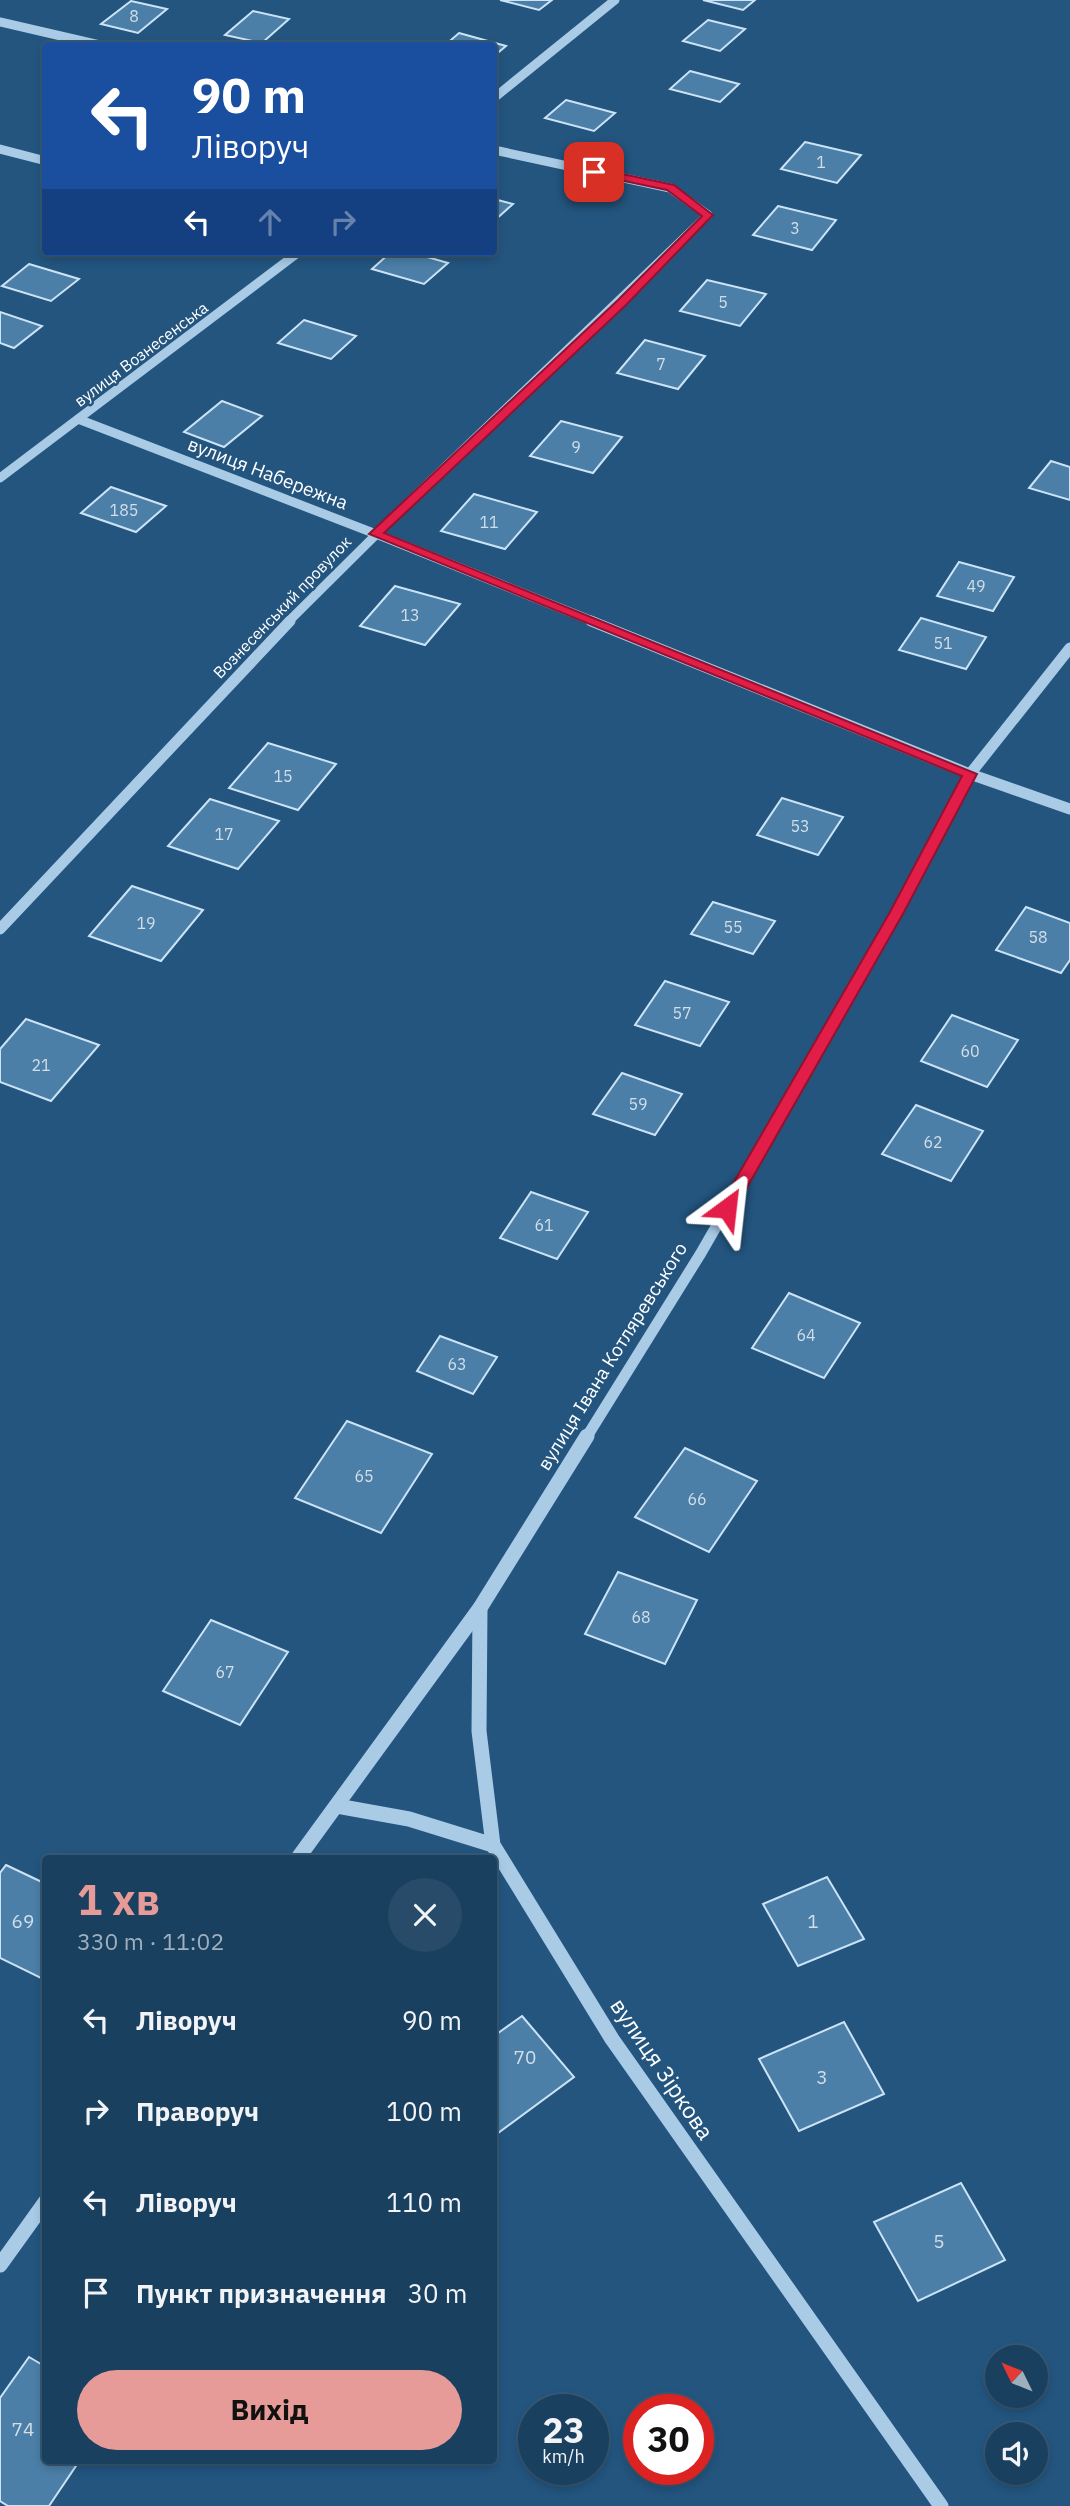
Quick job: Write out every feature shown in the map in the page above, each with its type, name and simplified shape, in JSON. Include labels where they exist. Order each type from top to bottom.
[{"type":"street","points":[[497,96],[615,0]]},
{"type":"street","points":[[0,22],[87,42]]},
{"type":"street","points":[[0,149],[42,160]]},
{"type":"street","name":"Вознесенський провулок","points":[[0,929],[239,673],[376,534],[622,302],[708,215],[670,187],[497,151]]},
{"type":"street","name":"вулиця Вознесенська","points":[[0,478],[294,256]]},
{"type":"street","name":"вулиця Набережна","points":[[78,419],[376,534],[970,774],[1070,809]]},
{"type":"street","name":"вулиця Івана Котляревського","points":[[300,1855],[480,1608],[701,1253],[897,912],[970,774],[1070,648]]},
{"type":"street","name":"вулиця Зіркова","points":[[480,1608],[479,1731],[493,1845],[612,2039],[941,2506]]},
{"type":"street","points":[[337,1806],[409,1819],[493,1845]]},
{"type":"street","points":[[0,2265],[42,2207]]},
{"type":"building","points":[[500,0],[552,0],[539,10]]},
{"type":"building","points":[[703,0],[755,0],[743,10]]},
{"type":"building","points":[[131,1],[167,9],[138,33],[101,24]]},
{"type":"building","points":[[253,11],[289,19],[263,42],[225,35]]},
{"type":"building","points":[[708,20],[745,29],[720,51],[683,41]]},
{"type":"building","points":[[459,33],[492,42],[449,42]]},
{"type":"building","points":[[497,44],[506,46],[497,54]]},
{"type":"building","points":[[690,71],[739,84],[720,102],[670,89]]},
{"type":"building","points":[[566,100],[615,113],[594,131],[545,118]]},
{"type":"building","points":[[805,142],[861,155],[837,183],[781,169]]},
{"type":"building","points":[[497,200],[513,204],[497,218]]},
{"type":"building","points":[[778,206],[836,220],[812,250],[753,235]]},
{"type":"building","points":[[387,256],[424,256],[448,263],[424,284],[372,269]]},
{"type":"building","points":[[29,264],[79,279],[51,301],[2,286]]},
{"type":"building","points":[[707,280],[766,294],[740,326],[680,311]]},
{"type":"building","points":[[0,312],[42,326],[14,348],[0,343]]},
{"type":"building","points":[[304,320],[356,336],[331,359],[278,343]]},
{"type":"building","points":[[645,340],[705,356],[678,389],[617,373]]},
{"type":"building","points":[[222,401],[262,416],[224,447],[184,432]]},
{"type":"building","points":[[561,421],[622,437],[593,473],[530,456]]},
{"type":"building","points":[[1051,461],[1070,467],[1070,500],[1029,488]]},
{"type":"building","points":[[111,487],[166,506],[136,532],[81,513]]},
{"type":"building","points":[[474,494],[537,512],[505,549],[441,531]]},
{"type":"building","points":[[959,562],[1014,577],[993,611],[937,596]]},
{"type":"building","points":[[395,586],[460,604],[425,645],[360,626]]},
{"type":"building","points":[[921,618],[986,637],[966,669],[899,650]]},
{"type":"building","points":[[268,743],[336,764],[298,810],[229,788]]},
{"type":"building","points":[[782,798],[843,817],[818,855],[757,835]]},
{"type":"building","points":[[210,799],[279,821],[238,869],[168,846]]},
{"type":"building","points":[[132,886],[203,910],[161,961],[89,936]]},
{"type":"building","points":[[713,902],[775,921],[753,954],[691,934]]},
{"type":"building","points":[[1026,907],[1070,923],[1070,960],[1061,973],[996,950]]},
{"type":"building","points":[[665,981],[729,1002],[700,1046],[635,1025]]},
{"type":"building","points":[[952,1015],[1018,1040],[987,1087],[921,1061]]},
{"type":"building","points":[[26,1019],[99,1045],[51,1101],[0,1082],[0,1049]]},
{"type":"building","points":[[622,1073],[682,1094],[655,1135],[593,1114]]},
{"type":"building","points":[[916,1105],[983,1131],[951,1181],[882,1154]]},
{"type":"building","points":[[531,1192],[588,1212],[557,1259],[500,1238]]},
{"type":"building","points":[[789,1293],[860,1323],[824,1378],[752,1348]]},
{"type":"building","points":[[440,1336],[497,1357],[473,1394],[417,1371]]},
{"type":"building","points":[[347,1421],[432,1454],[381,1533],[295,1498]]},
{"type":"building","points":[[685,1448],[757,1481],[709,1552],[635,1517]]},
{"type":"building","points":[[618,1572],[697,1600],[665,1664],[585,1634]]},
{"type":"building","points":[[211,1620],[288,1652],[240,1725],[163,1691]]},
{"type":"building","points":[[6,1865],[42,1882],[42,1979],[0,1958],[0,1873]]},
{"type":"building","points":[[827,1877],[864,1939],[798,1966],[763,1904]]},
{"type":"building","points":[[522,2016],[574,2077],[497,2134],[497,2034]]},
{"type":"building","points":[[844,2022],[884,2094],[799,2131],[759,2059]]},
{"type":"building","points":[[961,2183],[1005,2260],[918,2301],[874,2222]]},
{"type":"building","points":[[29,2357],[42,2365],[42,2464],[77,2464],[49,2506],[8,2506],[0,2501],[0,2398]]},
{"type":"route","points":[[594,172],[670,187],[708,215],[622,302],[376,534],[970,774],[897,912],[727,1208]]}]
